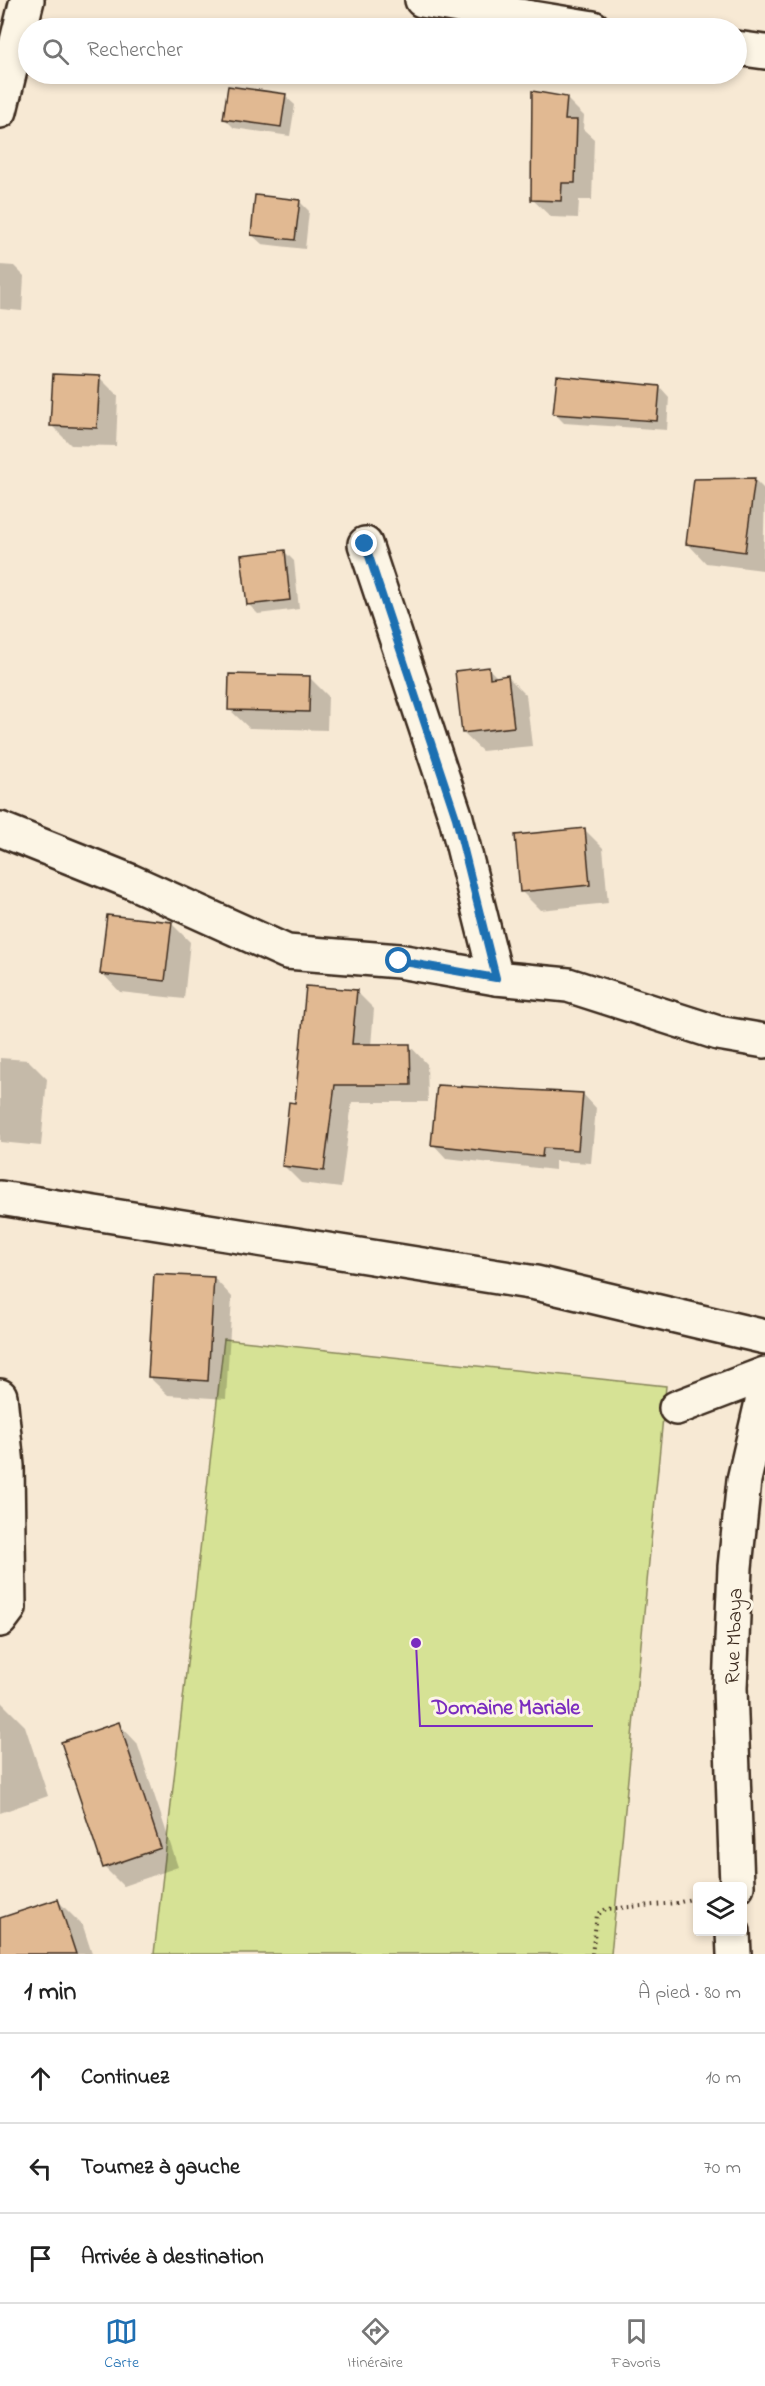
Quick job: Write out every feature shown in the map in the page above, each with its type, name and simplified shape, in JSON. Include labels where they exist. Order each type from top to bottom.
[{"type":"street","points":[[23,18],[27,0]]},
{"type":"street","points":[[422,0],[532,18]]},
{"type":"street","points":[[0,111],[18,37]]},
{"type":"street","points":[[747,50],[765,52]]},
{"type":"street","points":[[365,544],[456,818],[496,978]]},
{"type":"street","points":[[0,829],[130,881],[287,952],[399,961],[496,978],[568,985],[718,1033],[765,1041]]},
{"type":"street","points":[[0,1198],[536,1283],[765,1337]]},
{"type":"street","points":[[676,1408],[765,1374]]},
{"type":"street","name":"Rue Mbaya","points":[[737,1882],[730,1688],[735,1567],[744,1480],[765,1389]]},
{"type":"street","points":[[0,1396],[7,1466],[9,1608],[0,1620]]},
{"type":"street","points":[[733,1936],[734,1954]]},
{"type":"path","points":[[592,1954],[597,1915],[606,1909],[677,1903],[693,1898]]},
{"type":"green space","points":[[224,1339],[666,1386],[611,1954],[154,1954]]},
{"type":"building","points":[[228,86],[286,94],[281,127],[223,119]]},
{"type":"building","points":[[532,91],[567,97],[565,120],[577,120],[575,183],[562,183],[561,201],[531,200]]},
{"type":"building","points":[[255,195],[300,200],[295,240],[251,235]]},
{"type":"building","points":[[53,374],[100,376],[97,428],[50,426]]},
{"type":"building","points":[[557,376],[660,386],[657,421],[553,414]]},
{"type":"building","points":[[755,478],[745,552],[686,544],[694,479]]},
{"type":"building","points":[[285,550],[290,600],[247,605],[241,555]]},
{"type":"building","points":[[489,667],[490,678],[508,675],[514,727],[462,733],[455,671]]},
{"type":"building","points":[[229,674],[310,676],[309,712],[228,710]]},
{"type":"building","points":[[585,828],[590,885],[520,892],[515,835]]},
{"type":"building","points":[[107,915],[172,922],[165,981],[100,974]]},
{"type":"building","points":[[306,986],[357,990],[352,1044],[410,1044],[411,1085],[335,1085],[324,1171],[282,1166],[289,1102],[295,1103]]},
{"type":"building","points":[[437,1085],[583,1093],[578,1150],[543,1148],[542,1157],[431,1145]]},
{"type":"building","points":[[154,1274],[214,1277],[208,1381],[148,1377]]},
{"type":"building","points":[[119,1722],[161,1848],[103,1868],[61,1742]]},
{"type":"building","points":[[58,1899],[76,1954],[0,1954],[0,1918]]},
{"type":"place","name":"Domaine Mariale","points":[[416,1643]]},
{"type":"route","points":[[365,544],[456,818],[496,978],[399,961]]}]
